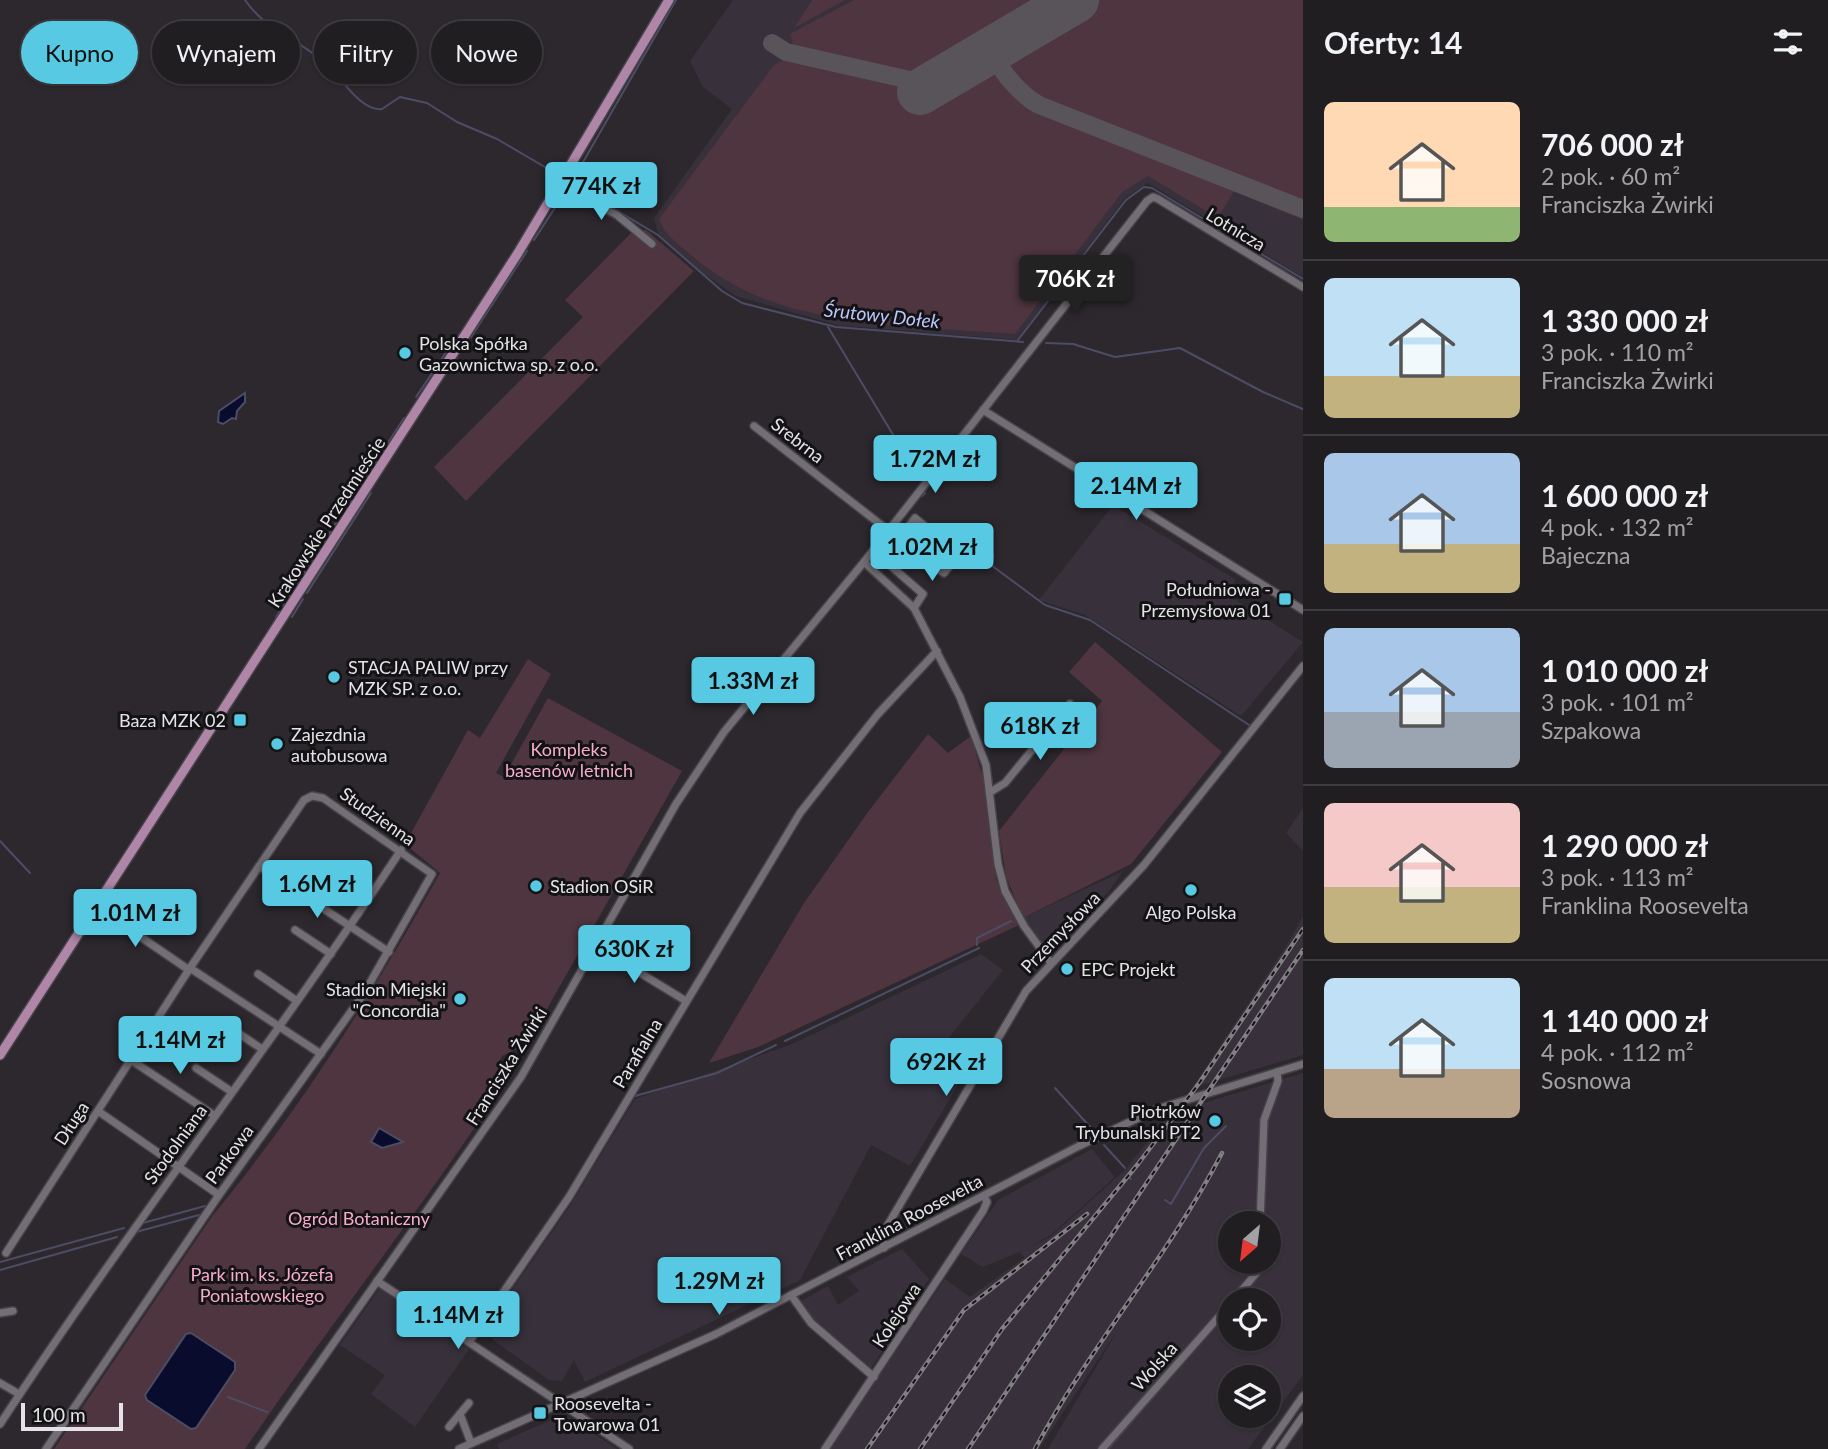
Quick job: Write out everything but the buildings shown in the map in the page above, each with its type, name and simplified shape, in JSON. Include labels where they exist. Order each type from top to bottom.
[{"type":"main road","name":"Krakowskie Przedmieście","points":[[0,1055],[561,186],[669,0]]},
{"type":"street","points":[[561,186],[617,215],[652,244]]},
{"type":"street","name":"Lotnicza","points":[[1153,197],[1303,287]]},
{"type":"street","name":"Franciszka Żwirki","points":[[259,1449],[514,1088],[676,804],[724,732],[864,562],[1146,201],[1153,197]]},
{"type":"street","points":[[983,410],[1303,610]]},
{"type":"street","name":"Srebrna","points":[[754,426],[899,543],[944,573],[969,541]]},
{"type":"street","points":[[914,608],[923,594],[884,561],[896,551],[915,518],[938,537]]},
{"type":"street","points":[[864,562],[914,608],[976,733],[992,791],[998,864],[1005,891],[1024,926],[1051,963]]},
{"type":"street","name":"Parafialna","points":[[469,1342],[568,1198],[800,813],[878,714],[937,651]]},
{"type":"street","name":"Przemysłowa","points":[[884,1248],[883,1239],[887,1228],[1026,991],[1143,864],[1303,666]]},
{"type":"street","points":[[992,791],[1005,783],[1070,704]]},
{"type":"street","name":"Studzienna","points":[[304,800],[312,796],[323,797],[432,874]]},
{"type":"street","name":"Długa","points":[[6,1253],[190,969],[304,800]]},
{"type":"street","name":"Stodolniana","points":[[0,1424],[124,1240],[351,926],[401,850]]},
{"type":"street","points":[[259,866],[389,952]]},
{"type":"street","name":"Parkowa","points":[[46,1449],[219,1195],[321,1054],[389,952],[432,874]]},
{"type":"street","points":[[97,907],[321,1054]]},
{"type":"street","points":[[295,930],[331,954]]},
{"type":"street","points":[[596,946],[686,1001]]},
{"type":"street","points":[[258,974],[297,1001]]},
{"type":"street","points":[[226,1025],[262,1049]]},
{"type":"street","points":[[131,1060],[215,1116]]},
{"type":"street","name":"Franklina Roosevelta","points":[[459,1449],[716,1334],[1157,1109],[1303,1065]]},
{"type":"street","points":[[196,1068],[232,1092]]},
{"type":"street","points":[[1260,1211],[1264,1120],[1278,1081],[1278,1072]]},
{"type":"street","points":[[98,1111],[219,1195]]},
{"type":"street","name":"Kolejowa","points":[[825,1449],[986,1206],[985,1196]]},
{"type":"street","name":"Wolska","points":[[1244,1288],[1255,1274]]},
{"type":"street","points":[[377,1280],[629,1449]]},
{"type":"street","points":[[791,1295],[811,1323],[874,1377]]},
{"type":"street","points":[[0,1313],[13,1311]]},
{"type":"street","name":"Wolska","points":[[1102,1449],[1218,1318]]},
{"type":"street","points":[[0,1383],[19,1394]]},
{"type":"street","points":[[1266,1449],[1303,1396]]},
{"type":"street","points":[[449,1427],[469,1403]]},
{"type":"street","points":[[460,1414],[471,1443]]},
{"type":"street","points":[[1280,1449],[1303,1416]]},
{"type":"shaded area","points":[[733,0],[812,0],[795,27],[845,0],[1303,0],[1303,277],[1148,183],[1125,198],[1017,340],[837,325],[736,296],[700,271],[658,233],[654,218],[732,109],[703,87],[690,61]]},
{"type":"shaded area","points":[[1113,505],[1236,580],[1226,594],[1303,642],[1241,716],[1085,615],[1039,600]]},
{"type":"shaded area","points":[[1303,808],[1303,851],[1286,833]]},
{"type":"shaded area","points":[[1123,871],[1109,891],[1052,951],[1040,942],[1023,918]]},
{"type":"shaded area","points":[[1303,916],[1303,1055],[1192,1088],[1288,943]]},
{"type":"shaded area","points":[[981,954],[1003,970],[947,1040],[975,1056],[910,1166],[871,1145],[800,1280],[585,1382],[574,1360],[562,1381],[549,1380],[493,1340],[489,1323],[570,1206],[635,1099],[790,1045]]},
{"type":"shaded area","points":[[1303,1073],[1303,1375],[1281,1405],[1281,1365],[1218,1365],[1218,1428],[1264,1428],[1248,1449],[1048,1449],[1119,1328],[1039,1449],[830,1449],[945,1279],[970,1297],[1024,1258],[1020,1252],[983,1267],[961,1254],[998,1200],[1092,1149],[1115,1177],[1052,1234],[1026,1249],[1050,1237],[1126,1169],[1170,1113]]},
{"type":"shaded area","points":[[902,1249],[929,1279],[871,1368],[808,1314],[801,1301],[828,1286],[838,1305],[859,1291],[847,1277]]},
{"type":"shaded area","points":[[380,1288],[469,1349],[415,1427],[371,1394],[385,1375],[340,1345]]},
{"type":"shaded area","points":[[564,1414],[617,1449],[499,1449],[497,1444]]},
{"type":"green space","points":[[812,0],[845,0],[794,28]]},
{"type":"green space","points":[[854,0],[1050,0],[918,76],[794,47],[790,34]]},
{"type":"green space","points":[[1094,0],[1303,0],[1303,205],[1059,110],[1034,97],[1019,85],[1004,61],[1007,49]]},
{"type":"green space","points":[[786,59],[906,86],[920,109],[990,59],[1012,92],[1035,112],[1303,214],[1303,220],[1234,191],[1218,218],[1148,176],[1122,192],[1015,334],[887,325],[802,311],[762,298],[724,279],[677,243],[659,219],[774,65]]},
{"type":"green space","points":[[634,230],[646,230],[694,271],[466,501],[434,467],[583,317],[565,300]]},
{"type":"green space","points":[[1095,642],[1222,752],[1131,864],[1023,918],[1006,876],[999,831],[1102,701],[1069,672]]},
{"type":"green space","points":[[528,659],[551,674],[496,773],[504,777],[548,698],[682,771],[527,1044],[502,1056],[498,1064],[510,1075],[245,1449],[54,1449],[213,1215],[306,1092],[389,962],[440,873],[405,844],[468,730],[480,738]]},
{"type":"green space","points":[[928,734],[948,753],[971,736],[988,795],[996,879],[1019,925],[758,1047],[709,1063],[804,903],[868,812]]},
{"type":"water","points":[[245,393],[245,402],[237,411],[236,419],[232,418],[223,424],[218,422],[219,411]]},
{"type":"water","points":[[379,1128],[403,1142],[382,1148],[371,1142]]},
{"type":"water","points":[[191,1333],[235,1362],[235,1370],[196,1428],[191,1429],[147,1400],[145,1395],[186,1334]]},
{"type":"waterway","name":"Śrutowy Dołek","points":[[245,0],[263,20],[325,63],[366,105],[382,109],[400,97],[427,103],[457,122],[497,139],[560,176]]},
{"type":"waterway","points":[[571,183],[676,0]]},
{"type":"waterway","name":"Śrutowy Dołek","points":[[569,182],[658,235],[722,291],[742,303],[836,327],[1023,342]]},
{"type":"waterway","points":[[1018,340],[1126,200],[1144,187],[1152,188],[1303,279]]},
{"type":"waterway","points":[[534,240],[562,197],[568,194]]},
{"type":"waterway","points":[[471,337],[527,251]]},
{"type":"waterway","points":[[828,327],[918,476]]},
{"type":"waterway","name":"Śrutowy Dołek","points":[[1046,343],[1073,344],[1115,357],[1180,348],[1263,392],[1303,409]]},
{"type":"waterway","points":[[416,397],[451,345]]},
{"type":"waterway","points":[[366,477],[404,418]]},
{"type":"waterway","points":[[276,617],[360,485]]},
{"type":"waterway","points":[[307,593],[371,493]]},
{"type":"waterway","points":[[922,496],[925,493]]},
{"type":"waterway","points":[[975,541],[993,555],[991,565],[1045,605],[1090,620],[1249,725]]},
{"type":"waterway","points":[[292,617],[303,599]]},
{"type":"waterway","points":[[0,841],[30,873]]},
{"type":"waterway","points":[[977,945],[977,938],[1011,921]]},
{"type":"waterway","points":[[785,1041],[979,948]]},
{"type":"waterway","points":[[635,1096],[717,1073],[776,1045]]},
{"type":"waterway","points":[[1055,1088],[1091,1128]]},
{"type":"waterway","points":[[1165,1200],[1171,1204],[1204,1148],[1226,1126]]},
{"type":"waterway","points":[[1104,1145],[1125,1168]]},
{"type":"waterway","points":[[143,1223],[205,1206]]},
{"type":"waterway","points":[[136,1232],[199,1215]]},
{"type":"waterway","points":[[0,1262],[124,1228]]},
{"type":"waterway","points":[[0,1270],[117,1237]]},
{"type":"waterway","points":[[1108,1449],[1177,1369]]},
{"type":"waterway","points":[[228,1397],[267,1412]]},
{"type":"taxiway","points":[[772,43],[786,52],[932,85]]},
{"type":"taxiway","points":[[996,49],[996,56],[1004,72],[1025,95],[1039,105],[1303,209]]},
{"type":"runway","points":[[920,92],[1076,0]]},
{"type":"railway","points":[[920,1449],[1002,1329],[1138,1164],[1200,1082],[1303,929]]},
{"type":"railway","points":[[968,1449],[1303,950]]},
{"type":"railway","points":[[1035,1449],[1080,1374],[1178,1229],[1222,1153]]},
{"type":"railway","points":[[867,1449],[964,1310],[1087,1214]]},
{"type":"place","name":"Polska Spółka Gazownictwa sp. z o.o.","points":[[405,353]]},
{"type":"place","name":"Południowa - Przemysłowa 01","points":[[1285,599]]},
{"type":"place","name":"STACJA PALIW przy MZK SP. z o.o.","points":[[334,677]]},
{"type":"place","name":"Baza MZK 02","points":[[240,720]]},
{"type":"place","name":"Zajezdnia autobusowa","points":[[277,744]]},
{"type":"place","name":"Stadion OSiR","points":[[536,886]]},
{"type":"place","name":"Algo Polska","points":[[1191,890]]},
{"type":"place","name":"EPC Projekt","points":[[1067,969]]},
{"type":"place","name":"Stadion Miejski \"Concordia\"","points":[[460,999]]},
{"type":"place","name":"Piotrków Trybunalski PT2","points":[[1215,1121]]},
{"type":"place","name":"Roosevelta - Towarowa 01","points":[[540,1413]]},
{"type":"park label","name":"Kompleks basenów letnich","points":[[569,759]]},
{"type":"park label","name":"Ogród Botaniczny","points":[[359,1218]]},
{"type":"park label","name":"Park im. ks. Józefa Poniatowskiego","points":[[262,1284]]}]
